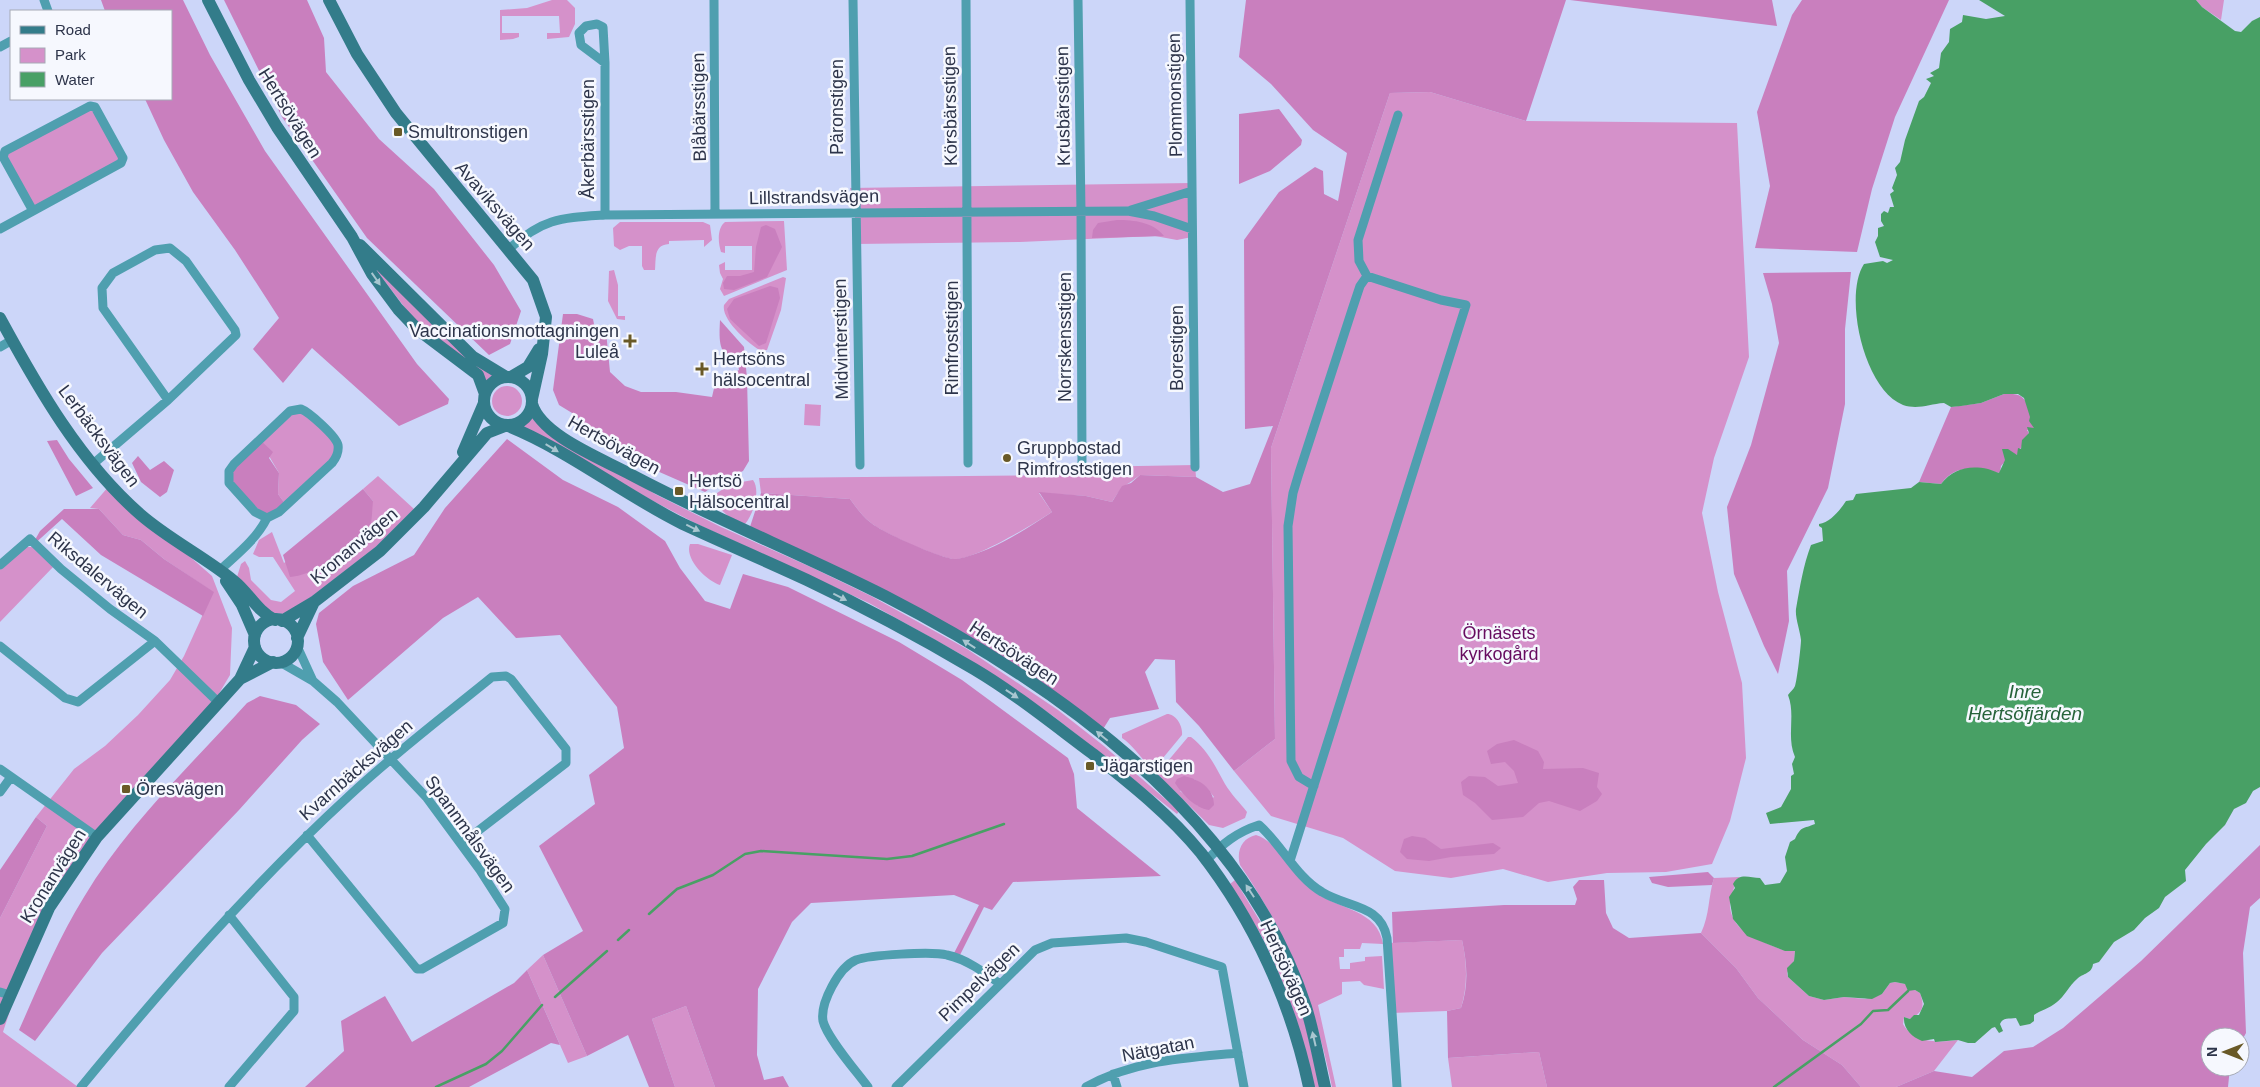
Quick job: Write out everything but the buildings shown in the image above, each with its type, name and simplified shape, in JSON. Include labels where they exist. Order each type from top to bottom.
[{"type":"main road","name":"Hertsövägen","points":[[208,0],[249,80],[277,127],[352,237],[372,274],[398,310],[416,329],[478,375],[484,399]]},
{"type":"main road","name":"Avaviksvägen","points":[[329,0],[357,54],[396,113],[440,169],[510,249],[533,280],[546,318],[532,402]]},
{"type":"main road","name":"Hertsövägen","points":[[352,237],[383,266],[443,329],[478,361],[508,377]]},
{"type":"main road","name":"Lerbäcksvägen","points":[[0,318],[52,406],[93,464],[143,517],[235,581],[263,612],[278,620]]},
{"type":"main road","name":"Avaviksvägen","points":[[508,377],[528,367],[543,343]]},
{"type":"main road","points":[[508,377],[526,385],[532,402],[529,413],[522,421],[507,426],[489,417],[484,399],[493,382],[508,377]]},
{"type":"main road","name":"Kronanvägen","points":[[454,470],[468,445],[484,399]]},
{"type":"main road","name":"Hertsövägen","points":[[532,402],[535,414],[544,425],[572,443],[714,517],[886,597],[960,638],[1093,728],[1150,776],[1218,848],[1259,906],[1287,958],[1306,1008],[1324,1087]]},
{"type":"main road","name":"Hertsövägen","points":[[507,426],[546,444],[659,512],[807,580],[894,624],[976,670],[1026,704],[1130,784],[1167,817],[1206,861],[1229,893],[1272,971],[1291,1019],[1309,1087]]},
{"type":"main road","name":"Kronanvägen","points":[[278,620],[314,602],[392,540],[424,507],[487,433],[507,426]]},
{"type":"main road","name":"Lerbäcksvägen","points":[[219,571],[242,605],[255,641]]},
{"type":"main road","name":"Kronanvägen","points":[[297,642],[314,602]]},
{"type":"main road","points":[[278,620],[292,627],[297,642],[290,658],[276,662],[260,656],[255,641],[262,624],[278,620]]},
{"type":"main road","name":"Kronanvägen","points":[[240,679],[255,641]]},
{"type":"main road","name":"Kronanvägen","points":[[0,1019],[5,993],[49,908],[96,837],[240,679],[276,662]]},
{"type":"street","name":"Blåbärsstigen","points":[[714,0],[715,214]]},
{"type":"street","name":"Päronstigen","points":[[853,0],[855,213]]},
{"type":"street","name":"Körsbärsstigen","points":[[966,0],[968,212]]},
{"type":"street","name":"Krusbärsstigen","points":[[1078,0],[1082,212]]},
{"type":"street","name":"Plommonstigen","points":[[1190,0],[1192,191]]},
{"type":"street","name":"Åkerbärsstigen","points":[[604,215],[605,64]]},
{"type":"street","points":[[0,229],[33,211],[121,163],[123,158],[95,107],[90,106],[5,151],[3,157],[33,211]]},
{"type":"street","points":[[1290,861],[1466,305],[1441,300],[1367,276],[1359,261],[1358,240],[1398,115]]},
{"type":"street","name":"Lillstrandsvägen","points":[[1128,211],[1192,191]]},
{"type":"street","points":[[1192,191],[1192,229]]},
{"type":"street","name":"Lillstrandsvägen","points":[[510,249],[529,231],[547,222],[574,217],[604,215],[1128,211],[1154,216],[1192,229]]},
{"type":"street","name":"Rimfroststigen","points":[[968,212],[968,464]]},
{"type":"street","name":"Norrskensstigen","points":[[1082,212],[1082,463]]},
{"type":"street","name":"Midvinterstigen","points":[[855,213],[860,465]]},
{"type":"street","name":"Borestigen","points":[[1192,229],[1195,467]]},
{"type":"street","points":[[93,464],[168,400],[236,335],[235,330],[186,260],[176,251],[163,248],[113,273],[102,288],[101,303],[130,348],[168,400]]},
{"type":"street","points":[[1314,786],[1299,777],[1291,761],[1288,526],[1293,493],[1299,473],[1360,286],[1367,276]]},
{"type":"street","points":[[0,347],[12,340]]},
{"type":"street","points":[[219,571],[262,528],[267,518],[279,512],[332,463],[338,453],[336,440],[306,411],[301,409],[290,411],[229,471],[229,483],[255,512],[267,518]]},
{"type":"street","name":"Riksdalervägen","points":[[0,566],[30,539],[61,569],[110,609],[155,641],[218,702]]},
{"type":"street","name":"Riksdalervägen","points":[[0,646],[65,698],[78,702],[155,641]]},
{"type":"street","name":"Spannmålsvägen","points":[[297,642],[313,681]]},
{"type":"street","name":"Spannmålsvägen","points":[[276,662],[313,681],[346,710],[427,798],[461,844],[504,909],[503,923],[422,969],[416,969],[307,835]]},
{"type":"street","name":"Kvarnbäcksvägen","points":[[81,1087],[148,1006],[229,915],[307,835],[390,758],[492,677],[506,676],[511,679],[566,749],[566,763],[461,844]]},
{"type":"street","points":[[0,769],[96,837]]},
{"type":"street","points":[[0,792],[11,777]]},
{"type":"street","points":[[1206,861],[1218,848],[1241,831],[1259,824],[1271,835],[1290,861],[1316,889],[1373,914],[1384,924],[1387,938],[1396,1087]]},
{"type":"street","points":[[229,915],[294,997],[294,1012],[229,1087]]},
{"type":"street","name":"Pimpelvägen","points":[[896,1087],[1030,954],[1046,945],[1119,938],[1146,942],[1222,967],[1238,1053]]},
{"type":"street","points":[[868,1087],[829,1034],[824,1022],[824,1002],[848,965],[862,959],[939,953],[964,961],[1000,984]]},
{"type":"street","points":[[1238,1053],[1244,1087]]},
{"type":"street","name":"Nätgatan","points":[[1086,1087],[1113,1074],[1132,1068],[1174,1059],[1238,1053]]},
{"type":"street","points":[[1113,1074],[1117,1087]]},
{"type":"green space","points":[[552,0],[567,0],[575,8],[575,24],[569,37],[547,39],[547,33],[560,33],[559,16],[502,16],[502,33],[519,33],[519,37],[500,40],[500,10],[527,8]]},
{"type":"green space","points":[[2196,0],[2224,0],[2221,20],[2202,7]]},
{"type":"green space","name":"Örnäsets kyrkogård","points":[[1430,92],[1526,121],[1737,123],[1749,357],[1714,458],[1702,513],[1718,592],[1742,683],[1746,758],[1730,821],[1712,864],[1666,872],[1607,873],[1548,882],[1503,869],[1451,878],[1395,871],[1343,838],[1271,816],[1234,771],[1275,739],[1271,448],[1390,93]]},
{"type":"green space","points":[[95,107],[122,158],[33,210],[5,151]]},
{"type":"green space","points":[[1192,183],[1192,237],[1177,240],[1155,236],[1020,242],[855,244],[855,213],[850,188]]},
{"type":"green space","points":[[784,221],[787,270],[724,296],[720,289],[723,279],[719,265],[725,262],[725,270],[752,270],[752,246],[725,246],[725,253],[721,252],[719,236],[722,225],[725,222]]},
{"type":"green space","points":[[620,222],[703,222],[710,225],[712,240],[704,247],[704,240],[669,241],[669,244],[658,249],[655,270],[644,270],[642,266],[642,246],[629,246],[620,250],[614,246],[613,228]]},
{"type":"green space","points":[[378,269],[493,377],[487,382],[415,321],[377,271]]},
{"type":"green space","points":[[614,270],[618,285],[618,316],[625,316],[625,320],[617,319],[608,301],[609,271]]},
{"type":"green space","points":[[783,277],[786,278],[781,310],[767,350],[761,351],[743,337],[731,324],[724,311],[724,305],[729,299]]},
{"type":"green space","points":[[507,386],[518,390],[522,401],[518,412],[507,416],[496,412],[492,401],[496,390]]},
{"type":"green space","points":[[805,404],[821,405],[820,426],[804,425]]},
{"type":"green space","points":[[300,408],[335,438],[339,454],[286,505],[278,494],[279,473],[259,439]]},
{"type":"green space","points":[[532,417],[655,494],[721,527],[871,596],[967,649],[1058,710],[1104,746],[1179,811],[1177,814],[1053,716],[962,655],[869,603],[697,524],[653,501],[523,426]]},
{"type":"green space","points":[[1195,465],[1196,477],[1140,475],[1122,489],[1112,502],[1086,496],[1039,493],[1052,512],[988,548],[962,558],[953,559],[923,549],[876,527],[864,517],[850,499],[761,493],[759,478],[1083,475],[1082,467]]},
{"type":"green space","points":[[378,476],[414,509],[376,547],[301,605],[284,614],[271,613],[237,577],[241,564],[245,561],[249,568],[251,580],[271,600],[281,602],[295,591],[273,557],[259,557],[253,554],[259,540],[272,532],[284,563],[373,501],[363,489]]},
{"type":"green space","points":[[753,480],[756,490],[755,503],[751,515],[745,524],[729,517],[711,500],[724,489],[735,484]]},
{"type":"green space","points":[[109,486],[212,576],[232,628],[230,675],[208,712],[99,834],[31,946],[3,1032],[78,1087],[0,1087],[0,918],[47,826],[36,817],[74,769],[105,746],[138,715],[170,680],[184,656],[213,592],[164,559],[141,540],[123,535],[99,509],[90,508]]},
{"type":"green space","points":[[690,544],[698,544],[732,555],[720,585],[709,579],[693,563],[689,550]]},
{"type":"green space","points":[[23,547],[39,547],[55,565],[0,622],[0,567]]},
{"type":"green space","points":[[1167,714],[1173,716],[1178,721],[1182,735],[1153,770],[1122,738],[1122,734]]},
{"type":"green space","points":[[1188,737],[1191,737],[1207,753],[1227,788],[1247,812],[1245,818],[1223,828],[1209,825],[1157,774]],"holes":[[[1194,779],[1206,787],[1214,797],[1198,806],[1180,791]]]},
{"type":"green space","points":[[1256,835],[1272,845],[1301,879],[1316,893],[1366,917],[1380,933],[1383,944],[1362,943],[1360,949],[1344,949],[1344,957],[1339,957],[1340,969],[1350,969],[1350,963],[1365,961],[1365,957],[1382,956],[1384,989],[1364,985],[1360,981],[1342,982],[1342,994],[1318,1005],[1336,1087],[1332,1087],[1317,1027],[1298,971],[1272,918],[1240,865],[1239,855],[1241,846],[1247,839]]},
{"type":"green space","points":[[1740,877],[1735,881],[1730,904],[1732,916],[1736,923],[1756,939],[1780,949],[1795,951],[1794,961],[1787,973],[1788,977],[1809,996],[1824,1000],[1844,997],[1865,999],[1882,994],[1890,983],[1895,982],[1905,984],[1920,993],[1922,1009],[1910,1019],[1904,1017],[1903,1024],[1920,1038],[1935,1041],[1958,1040],[1934,1071],[1896,1087],[1861,1087],[1842,1065],[1803,1040],[1758,998],[1736,968],[1701,933],[1706,919],[1714,878]]},
{"type":"green space","points":[[1235,880],[1272,941],[1302,1011],[1320,1087],[1314,1087],[1294,1015],[1275,963],[1263,938],[1230,884]]},
{"type":"green space","points":[[1462,940],[1466,974],[1461,1008],[1447,1011],[1391,1013],[1388,943]]},
{"type":"green space","points":[[543,955],[587,1056],[568,1063],[527,970]]},
{"type":"green space","points":[[686,1006],[715,1087],[675,1087],[652,1019]]},
{"type":"green space","points":[[1539,1052],[1547,1087],[1452,1087],[1448,1058]]},
{"type":"shaded area","points":[[101,0],[183,0],[210,55],[265,151],[417,364],[449,399],[448,404],[399,426],[312,348],[283,383],[253,349],[279,318],[235,250],[193,192],[164,140],[145,100],[172,100],[172,10],[105,10]]},
{"type":"shaded area","points":[[224,0],[307,0],[324,38],[326,72],[379,139],[434,189],[494,265],[521,311],[510,344],[489,355],[367,238],[282,117]]},
{"type":"shaded area","points":[[1246,0],[1566,0],[1526,121],[1430,92],[1390,93],[1271,448],[1275,739],[1234,771],[1199,726],[1176,702],[1175,660],[1155,659],[1145,672],[1159,709],[1110,718],[1100,734],[951,634],[748,533],[761,493],[850,499],[867,520],[886,532],[927,551],[957,559],[994,546],[1052,512],[1039,492],[1086,496],[1112,502],[1122,486],[1131,483],[1140,475],[1196,477],[1223,492],[1250,484],[1273,426],[1245,429],[1244,240],[1279,192],[1315,167],[1323,171],[1324,194],[1338,201],[1347,153],[1313,130],[1271,84],[1239,57]]},
{"type":"shaded area","points":[[1570,0],[1772,0],[1777,26]]},
{"type":"shaded area","points":[[1802,0],[1949,0],[1895,117],[1872,189],[1857,252],[1755,248],[1770,186],[1757,112],[1792,15]]},
{"type":"shaded area","points":[[1279,109],[1302,140],[1301,145],[1270,171],[1239,184],[1239,114]]},
{"type":"shaded area","points":[[1117,220],[1136,221],[1149,225],[1160,231],[1164,236],[1092,238],[1093,230],[1098,223]]},
{"type":"shaded area","points":[[766,225],[775,229],[782,247],[767,277],[734,290],[724,289],[723,283],[727,276],[740,276],[754,272],[756,247],[761,227]]},
{"type":"shaded area","points":[[1851,272],[1845,329],[1845,404],[1828,488],[1787,571],[1789,621],[1778,674],[1764,646],[1734,574],[1727,507],[1751,445],[1779,343],[1772,304],[1763,273]]},
{"type":"shaded area","points":[[770,286],[778,288],[780,298],[766,343],[759,346],[730,319],[727,309],[734,299]]},
{"type":"shaded area","points":[[563,314],[577,314],[593,319],[596,334],[606,331],[610,372],[625,386],[641,392],[676,392],[712,397],[715,384],[739,370],[738,365],[731,361],[721,347],[720,320],[744,347],[747,378],[749,461],[743,471],[722,480],[705,492],[616,453],[590,436],[577,416],[559,405],[553,390]]},
{"type":"shaded area","points":[[2004,394],[2013,394],[2024,399],[2035,429],[2027,430],[2029,433],[2017,455],[2012,454],[2001,466],[2000,473],[1968,469],[1954,472],[1941,484],[1919,482],[1951,407],[1981,403]]},
{"type":"shaded area","points":[[259,439],[273,452],[269,458],[279,473],[278,494],[286,505],[266,517],[228,478]]},
{"type":"shaded area","points":[[507,439],[563,480],[618,507],[665,541],[680,568],[705,601],[730,609],[743,574],[788,587],[899,642],[962,680],[1068,758],[1074,774],[1077,808],[1161,876],[1013,882],[992,910],[984,907],[958,959],[952,957],[979,905],[954,895],[811,903],[792,922],[758,989],[757,1055],[764,1080],[783,1076],[789,1087],[715,1087],[686,1006],[652,1019],[675,1087],[649,1087],[628,1035],[587,1056],[543,955],[583,931],[539,846],[595,804],[589,775],[624,748],[617,707],[560,635],[516,638],[478,597],[443,618],[348,700],[323,662],[316,624],[319,613],[353,586],[414,555],[445,508]]},
{"type":"shaded area","points":[[57,440],[69,459],[93,488],[76,496],[47,441]]},
{"type":"shaded area","points":[[138,456],[150,470],[164,461],[174,470],[167,492],[160,497],[141,482],[132,463]]},
{"type":"shaded area","points":[[363,489],[373,501],[369,532],[363,543],[333,562],[309,573],[290,577],[283,555]]},
{"type":"shaded area","points":[[64,509],[99,509],[123,535],[141,540],[164,559],[214,592],[203,616],[101,555],[62,519],[31,547],[40,531]]},
{"type":"shaded area","points":[[260,696],[296,705],[320,724],[302,740],[239,810],[102,953],[35,1041],[19,1030],[49,962],[84,897],[120,845],[161,796],[247,703]]},
{"type":"shaded area","points":[[1514,740],[1538,751],[1544,762],[1543,769],[1583,768],[1599,773],[1597,787],[1602,794],[1597,801],[1580,811],[1549,801],[1539,803],[1523,817],[1492,820],[1475,803],[1463,795],[1461,782],[1469,776],[1485,777],[1498,786],[1518,783],[1514,771],[1505,762],[1491,764],[1487,751],[1497,744]]},
{"type":"shaded area","points":[[1184,776],[1195,779],[1208,789],[1214,805],[1209,810],[1204,809],[1185,796],[1175,783],[1177,779]]},
{"type":"shaded area","points":[[36,817],[47,826],[0,918],[0,870]]},
{"type":"shaded area","points":[[1412,836],[1425,838],[1441,849],[1493,843],[1501,848],[1494,854],[1451,857],[1429,861],[1407,859],[1400,852],[1404,839]]},
{"type":"shaded area","points":[[2260,845],[2260,898],[2250,907],[2243,953],[2246,1027],[2200,1027],[2200,1077],[2229,1077],[2228,1087],[1896,1087],[1934,1071],[1972,1077],[2004,1051],[2033,1047],[2063,1028],[2141,961]]},
{"type":"shaded area","points":[[1708,872],[1714,878],[1712,885],[1668,887],[1652,883],[1649,877]]},
{"type":"shaded area","points":[[1579,880],[1604,880],[1606,913],[1613,928],[1629,938],[1701,933],[1736,968],[1758,998],[1803,1040],[1842,1065],[1861,1087],[1547,1087],[1539,1052],[1448,1058],[1447,1011],[1461,1008],[1465,991],[1466,966],[1462,940],[1393,943],[1392,912],[1504,905],[1575,905],[1577,899],[1573,887]]},
{"type":"shaded area","points":[[527,970],[560,1045],[551,1043],[469,1087],[305,1087],[344,1051],[341,1021],[385,996],[412,1042],[514,983]]},
{"type":"water","name":"Inre Hertsöfjärden","points":[[1979,0],[2196,0],[2202,7],[2235,31],[2241,32],[2252,21],[2260,17],[2260,787],[2253,791],[2246,803],[2234,809],[2225,825],[2206,844],[2185,870],[2186,881],[2165,897],[2159,908],[2145,918],[2134,930],[2114,942],[2099,962],[2093,964],[2089,972],[2079,977],[2060,1000],[2034,1015],[2034,1021],[2030,1024],[2020,1026],[2016,1018],[2005,1019],[2000,1024],[2003,1031],[1999,1033],[1995,1027],[1992,1028],[1975,1043],[1968,1043],[1958,1040],[1935,1042],[1934,1039],[1922,1041],[1912,1035],[1905,1025],[1904,1017],[1910,1019],[1914,1015],[1919,1015],[1924,1004],[1920,993],[1915,990],[1908,991],[1905,984],[1890,983],[1882,994],[1872,999],[1844,997],[1824,1000],[1809,996],[1788,977],[1787,968],[1794,961],[1795,951],[1785,951],[1747,936],[1733,919],[1729,897],[1735,888],[1733,884],[1735,880],[1745,876],[1760,878],[1765,885],[1780,883],[1787,871],[1785,857],[1790,842],[1795,839],[1801,830],[1815,824],[1814,820],[1770,824],[1766,813],[1781,807],[1791,789],[1791,776],[1794,774],[1792,764],[1795,757],[1791,741],[1791,710],[1788,695],[1795,686],[1801,640],[1796,609],[1811,545],[1823,541],[1822,528],[1819,524],[1831,518],[1846,501],[1853,500],[1856,494],[1911,488],[1919,482],[1941,484],[1956,472],[1968,468],[1988,469],[1999,473],[2005,460],[2002,449],[2008,449],[2017,455],[2018,448],[2021,449],[2022,440],[2029,433],[2027,427],[2034,428],[2029,421],[2030,417],[2024,398],[2018,394],[2004,394],[1981,403],[1951,407],[1944,403],[1919,407],[1903,405],[1889,396],[1878,381],[1868,362],[1861,341],[1857,319],[1856,297],[1858,279],[1864,264],[1883,261],[1887,263],[1893,260],[1880,257],[1875,242],[1878,236],[1878,228],[1884,226],[1881,221],[1881,214],[1884,211],[1888,213],[1890,207],[1894,207],[1890,194],[1894,191],[1892,188],[1897,175],[1895,168],[1900,162],[1905,140],[1919,101],[1924,97],[1931,83],[1926,79],[1934,76],[1930,73],[1939,68],[1941,53],[1949,42],[1950,29],[1962,22],[1963,15],[1986,19],[2005,16]]},
{"type":"waterway","points":[[649,914],[677,889],[713,875],[745,854],[761,851],[887,859],[912,856],[1004,824]]},
{"type":"waterway","points":[[618,940],[629,930]]},
{"type":"waterway","points":[[555,997],[607,951]]},
{"type":"waterway","points":[[1774,1087],[1861,1024],[1873,1011],[1888,1010],[1908,991]]},
{"type":"waterway","points":[[436,1087],[486,1064],[502,1051],[542,1005]]},
{"type":"place","name":"Smultronstigen","points":[[398,132]]},
{"type":"place","name":"Vaccinationsmottagningen Luleå","points":[[630,341]]},
{"type":"place","name":"Hertsöns hälsocentral","points":[[702,369]]},
{"type":"place","name":"Gruppbostad Rimfroststigen","points":[[1007,458]]},
{"type":"place","name":"Hertsö Hälsocentral","points":[[679,491]]},
{"type":"place","name":"Jägarstigen","points":[[1090,766]]},
{"type":"place","name":"Öresvägen","points":[[126,789]]}]
